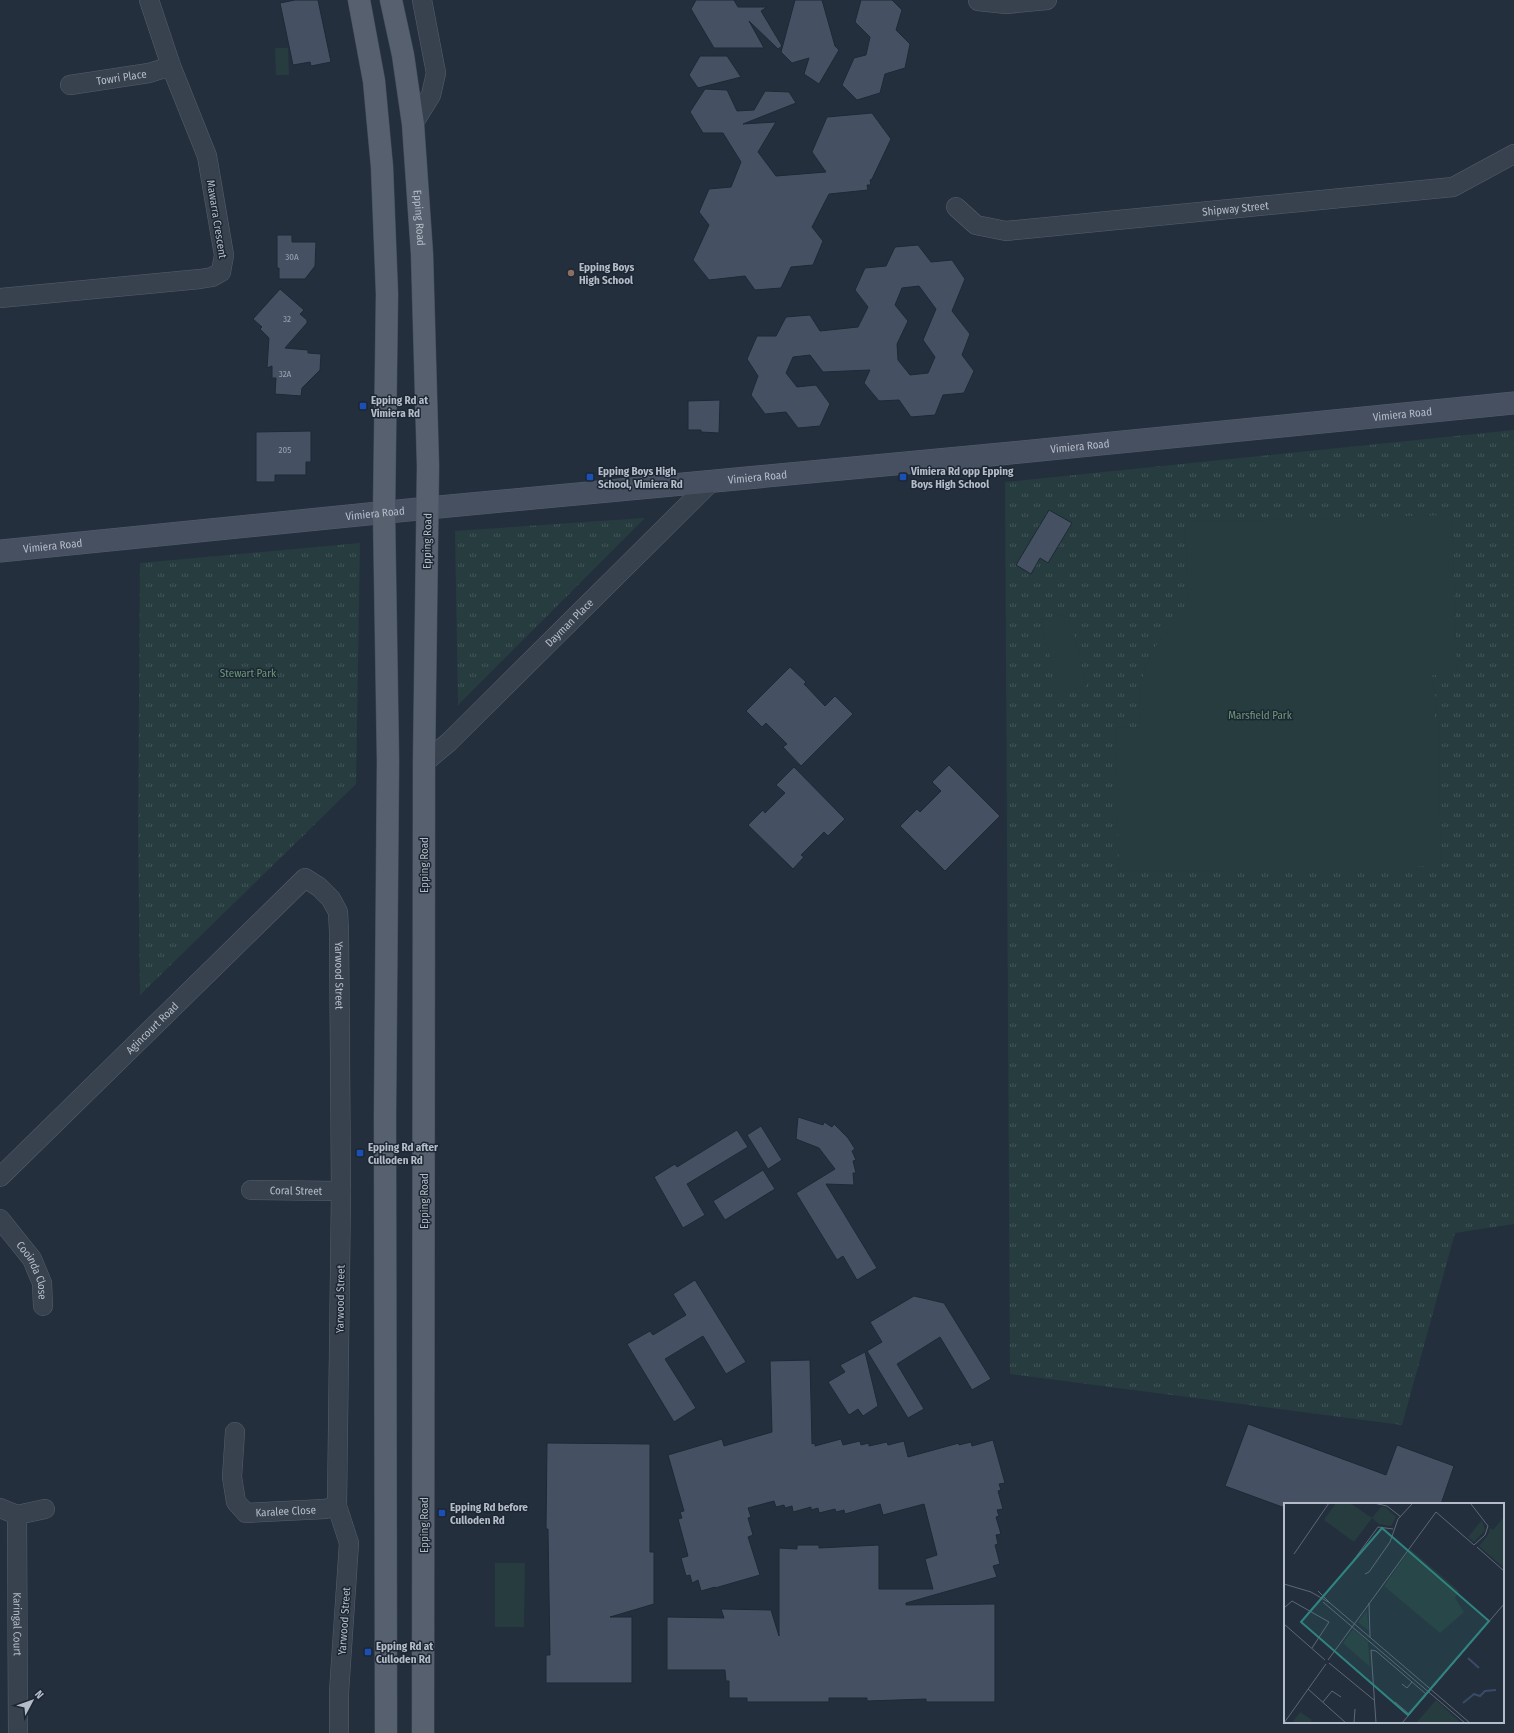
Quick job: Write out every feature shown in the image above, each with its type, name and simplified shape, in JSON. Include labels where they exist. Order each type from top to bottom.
[{"type":"main road","points":[[359,0],[374,81],[382,167],[387,294],[384,513],[388,761],[385,1101],[386,1733]]},
{"type":"main road","name":"Epping Road","points":[[391,0],[403,55],[413,124],[422,254],[428,466],[424,762],[424,1733]]},
{"type":"street","name":"Mawarra Crescent","points":[[0,298],[200,279],[212,277],[221,272],[224,255],[207,156],[171,66],[149,0]]},
{"type":"street","points":[[413,124],[431,95],[436,73],[422,0]]},
{"type":"street","points":[[978,1],[1006,4],[1047,0]]},
{"type":"street","name":"Towri Place","points":[[70,85],[150,72],[171,66]]},
{"type":"street","name":"Shipway Street","points":[[956,207],[976,225],[1006,231],[1453,187],[1514,154]]},
{"type":"street","name":"Vimiera Road","points":[[0,551],[713,480],[1001,454],[1514,403]]},
{"type":"street","name":"Dayman Place","points":[[424,762],[449,742],[713,480]]},
{"type":"street","name":"Agincourt Road","points":[[0,1177],[305,878]]},
{"type":"street","name":"Yarwood Street","points":[[305,878],[319,887],[331,899],[338,912],[340,960],[341,1191],[337,1506],[349,1542],[339,1692],[339,1733]]},
{"type":"street","name":"Coral Street","points":[[251,1190],[341,1191]]},
{"type":"street","name":"Cooinda Close","points":[[0,1219],[32,1259],[42,1283],[43,1306]]},
{"type":"street","name":"Karalee Close","points":[[235,1432],[232,1477],[236,1502],[246,1513],[325,1509],[337,1506]]},
{"type":"street","name":"Karingal Court","points":[[18,1733],[8,1512],[45,1509]]},
{"type":"green space","points":[[275,48],[288,48],[289,75],[276,75]]},
{"type":"green space","name":"Marsfield Park","points":[[1514,430],[1514,1224],[1455,1233],[1402,1425],[1010,1374],[1005,482]]},
{"type":"green space","points":[[1452,515],[1457,674],[1432,675],[1436,700],[1434,721],[1438,721],[1441,866],[1119,872],[1116,728],[1142,727],[1140,694],[1148,662],[1164,634],[1175,622],[1188,612],[1185,522]]},
{"type":"green space","points":[[645,518],[458,705],[455,531]]},
{"type":"green space","name":"Stewart Park","points":[[360,543],[356,784],[140,995],[138,836],[140,563]]},
{"type":"green space","points":[[1068,613],[1087,686],[1060,693],[1040,620]]},
{"type":"green space","points":[[495,1563],[525,1563],[524,1627],[495,1627]]},
{"type":"building","points":[[295,0],[318,0],[331,62],[311,66],[310,62],[293,65],[280,3]]},
{"type":"building","points":[[696,0],[734,0],[738,7],[767,7],[761,11],[782,46],[778,49],[749,21],[764,48],[714,48],[691,9]]},
{"type":"building","points":[[795,0],[822,0],[835,46],[839,50],[819,84],[804,74],[809,58],[792,63],[781,52]]},
{"type":"building","points":[[861,0],[892,0],[902,10],[896,30],[910,44],[905,68],[885,74],[880,93],[857,100],[842,85],[854,58],[866,55],[870,37],[855,22]]},
{"type":"building","points":[[700,56],[727,56],[741,77],[698,88],[689,75]]},
{"type":"building","points":[[705,89],[727,90],[737,111],[754,110],[765,91],[789,92],[796,103],[743,124],[776,122],[758,152],[776,176],[826,172],[812,152],[827,117],[872,113],[891,139],[872,179],[870,180],[871,185],[867,185],[868,190],[829,194],[812,227],[823,241],[813,265],[791,267],[781,288],[755,290],[745,276],[709,280],[693,260],[709,225],[699,212],[709,189],[731,187],[741,162],[723,133],[703,133],[690,112]]},
{"type":"building","points":[[277,235],[292,235],[292,242],[316,242],[315,266],[305,279],[279,279],[279,268],[277,268]]},
{"type":"building","points":[[918,245],[931,262],[952,260],[965,279],[952,311],[970,334],[962,355],[974,371],[964,393],[943,395],[935,415],[911,417],[899,400],[879,401],[864,383],[870,370],[823,372],[810,355],[793,357],[786,373],[797,387],[816,385],[830,404],[820,426],[798,428],[786,412],[765,414],[751,395],[758,376],[747,359],[757,336],[776,336],[786,317],[810,315],[820,331],[858,327],[868,307],[855,290],[865,268],[886,266],[895,247]],"holes":[[[919,286],[936,309],[923,340],[935,357],[928,373],[910,375],[898,360],[897,344],[908,321],[895,305],[902,288]]]},
{"type":"building","points":[[280,289],[304,310],[300,314],[307,320],[307,323],[285,348],[308,350],[308,353],[321,354],[320,370],[302,388],[301,396],[275,394],[276,378],[272,378],[272,366],[267,368],[269,338],[260,329],[262,327],[253,319]]},
{"type":"building","points":[[720,400],[719,433],[701,432],[701,430],[688,430],[688,401]]},
{"type":"building","points":[[311,431],[311,462],[306,462],[306,475],[275,475],[275,482],[256,482],[256,432]]},
{"type":"building","points":[[1049,510],[1072,523],[1048,563],[1040,558],[1031,574],[1016,565]]},
{"type":"building","points":[[790,667],[806,682],[804,684],[825,706],[835,696],[853,714],[801,766],[783,747],[787,744],[766,723],[762,727],[746,711]]},
{"type":"building","points":[[949,765],[1000,816],[945,871],[900,826],[917,809],[920,812],[941,791],[932,782]]},
{"type":"building","points":[[794,767],[845,819],[828,836],[824,832],[801,855],[804,857],[793,869],[748,825],[763,810],[765,813],[785,793],[776,785]]},
{"type":"building","points":[[798,1117],[823,1125],[824,1122],[832,1127],[834,1124],[848,1138],[855,1149],[852,1151],[856,1160],[853,1161],[856,1173],[853,1173],[854,1185],[826,1184],[877,1268],[857,1280],[843,1256],[837,1260],[796,1193],[835,1169],[819,1148],[796,1139]]},
{"type":"building","points":[[761,1126],[782,1160],[768,1169],[747,1135]]},
{"type":"building","points":[[737,1130],[748,1147],[687,1184],[705,1215],[683,1228],[654,1177],[675,1164],[677,1167]]},
{"type":"building","points":[[763,1170],[775,1189],[725,1220],[713,1201]]},
{"type":"building","points":[[695,1280],[746,1362],[726,1374],[703,1336],[665,1359],[696,1408],[674,1422],[627,1344],[650,1331],[653,1335],[686,1315],[673,1294]]},
{"type":"building","points":[[914,1296],[944,1303],[991,1379],[972,1390],[940,1337],[897,1364],[924,1409],[908,1418],[867,1351],[882,1342],[870,1322]]},
{"type":"building","points":[[865,1352],[878,1406],[863,1416],[858,1409],[849,1415],[828,1382],[845,1372],[840,1365]]},
{"type":"building","points":[[810,1360],[812,1444],[815,1443],[815,1446],[841,1439],[843,1445],[860,1441],[861,1445],[869,1443],[869,1446],[887,1442],[888,1445],[904,1441],[908,1457],[959,1443],[959,1445],[971,1442],[972,1446],[993,1440],[1005,1483],[999,1484],[1001,1490],[998,1491],[1003,1509],[997,1510],[999,1516],[996,1517],[1001,1534],[996,1535],[998,1544],[995,1545],[1000,1564],[993,1566],[997,1577],[906,1603],[906,1605],[995,1604],[995,1702],[926,1702],[926,1699],[867,1701],[867,1698],[829,1698],[829,1702],[747,1702],[747,1698],[729,1698],[729,1681],[726,1681],[725,1670],[667,1670],[667,1617],[724,1618],[721,1609],[771,1610],[779,1636],[779,1548],[797,1549],[797,1545],[819,1545],[819,1548],[879,1545],[879,1589],[933,1589],[925,1559],[937,1555],[924,1504],[883,1515],[880,1504],[845,1514],[844,1510],[836,1512],[835,1509],[819,1513],[818,1508],[811,1510],[811,1507],[793,1512],[792,1506],[785,1508],[784,1505],[776,1507],[774,1501],[748,1508],[751,1517],[748,1518],[753,1535],[748,1537],[760,1575],[701,1591],[698,1580],[692,1583],[690,1575],[686,1576],[681,1558],[688,1556],[678,1519],[682,1518],[680,1512],[684,1511],[668,1455],[722,1439],[724,1446],[772,1432],[770,1361]]},
{"type":"building","points":[[1248,1424],[1386,1475],[1397,1445],[1454,1466],[1441,1503],[1284,1503],[1284,1508],[1225,1486]]},
{"type":"building","points":[[547,1443],[650,1444],[650,1552],[654,1552],[654,1604],[610,1617],[632,1617],[632,1683],[546,1683],[546,1655],[550,1655],[548,1529],[546,1529]]},
{"type":"place","name":"Epping Boys High School","points":[[571,273]]},
{"type":"place","name":"Epping Rd at Vimiera Rd","points":[[363,406]]},
{"type":"place","name":"Epping Boys High School, Vimiera Rd","points":[[590,477]]},
{"type":"place","name":"Vimiera Rd opp Epping Boys High School","points":[[903,477]]},
{"type":"place","name":"Epping Rd after Culloden Rd","points":[[360,1153]]},
{"type":"place","name":"Epping Rd before Culloden Rd","points":[[442,1513]]},
{"type":"place","name":"Epping Rd at Culloden Rd","points":[[368,1652]]}]
